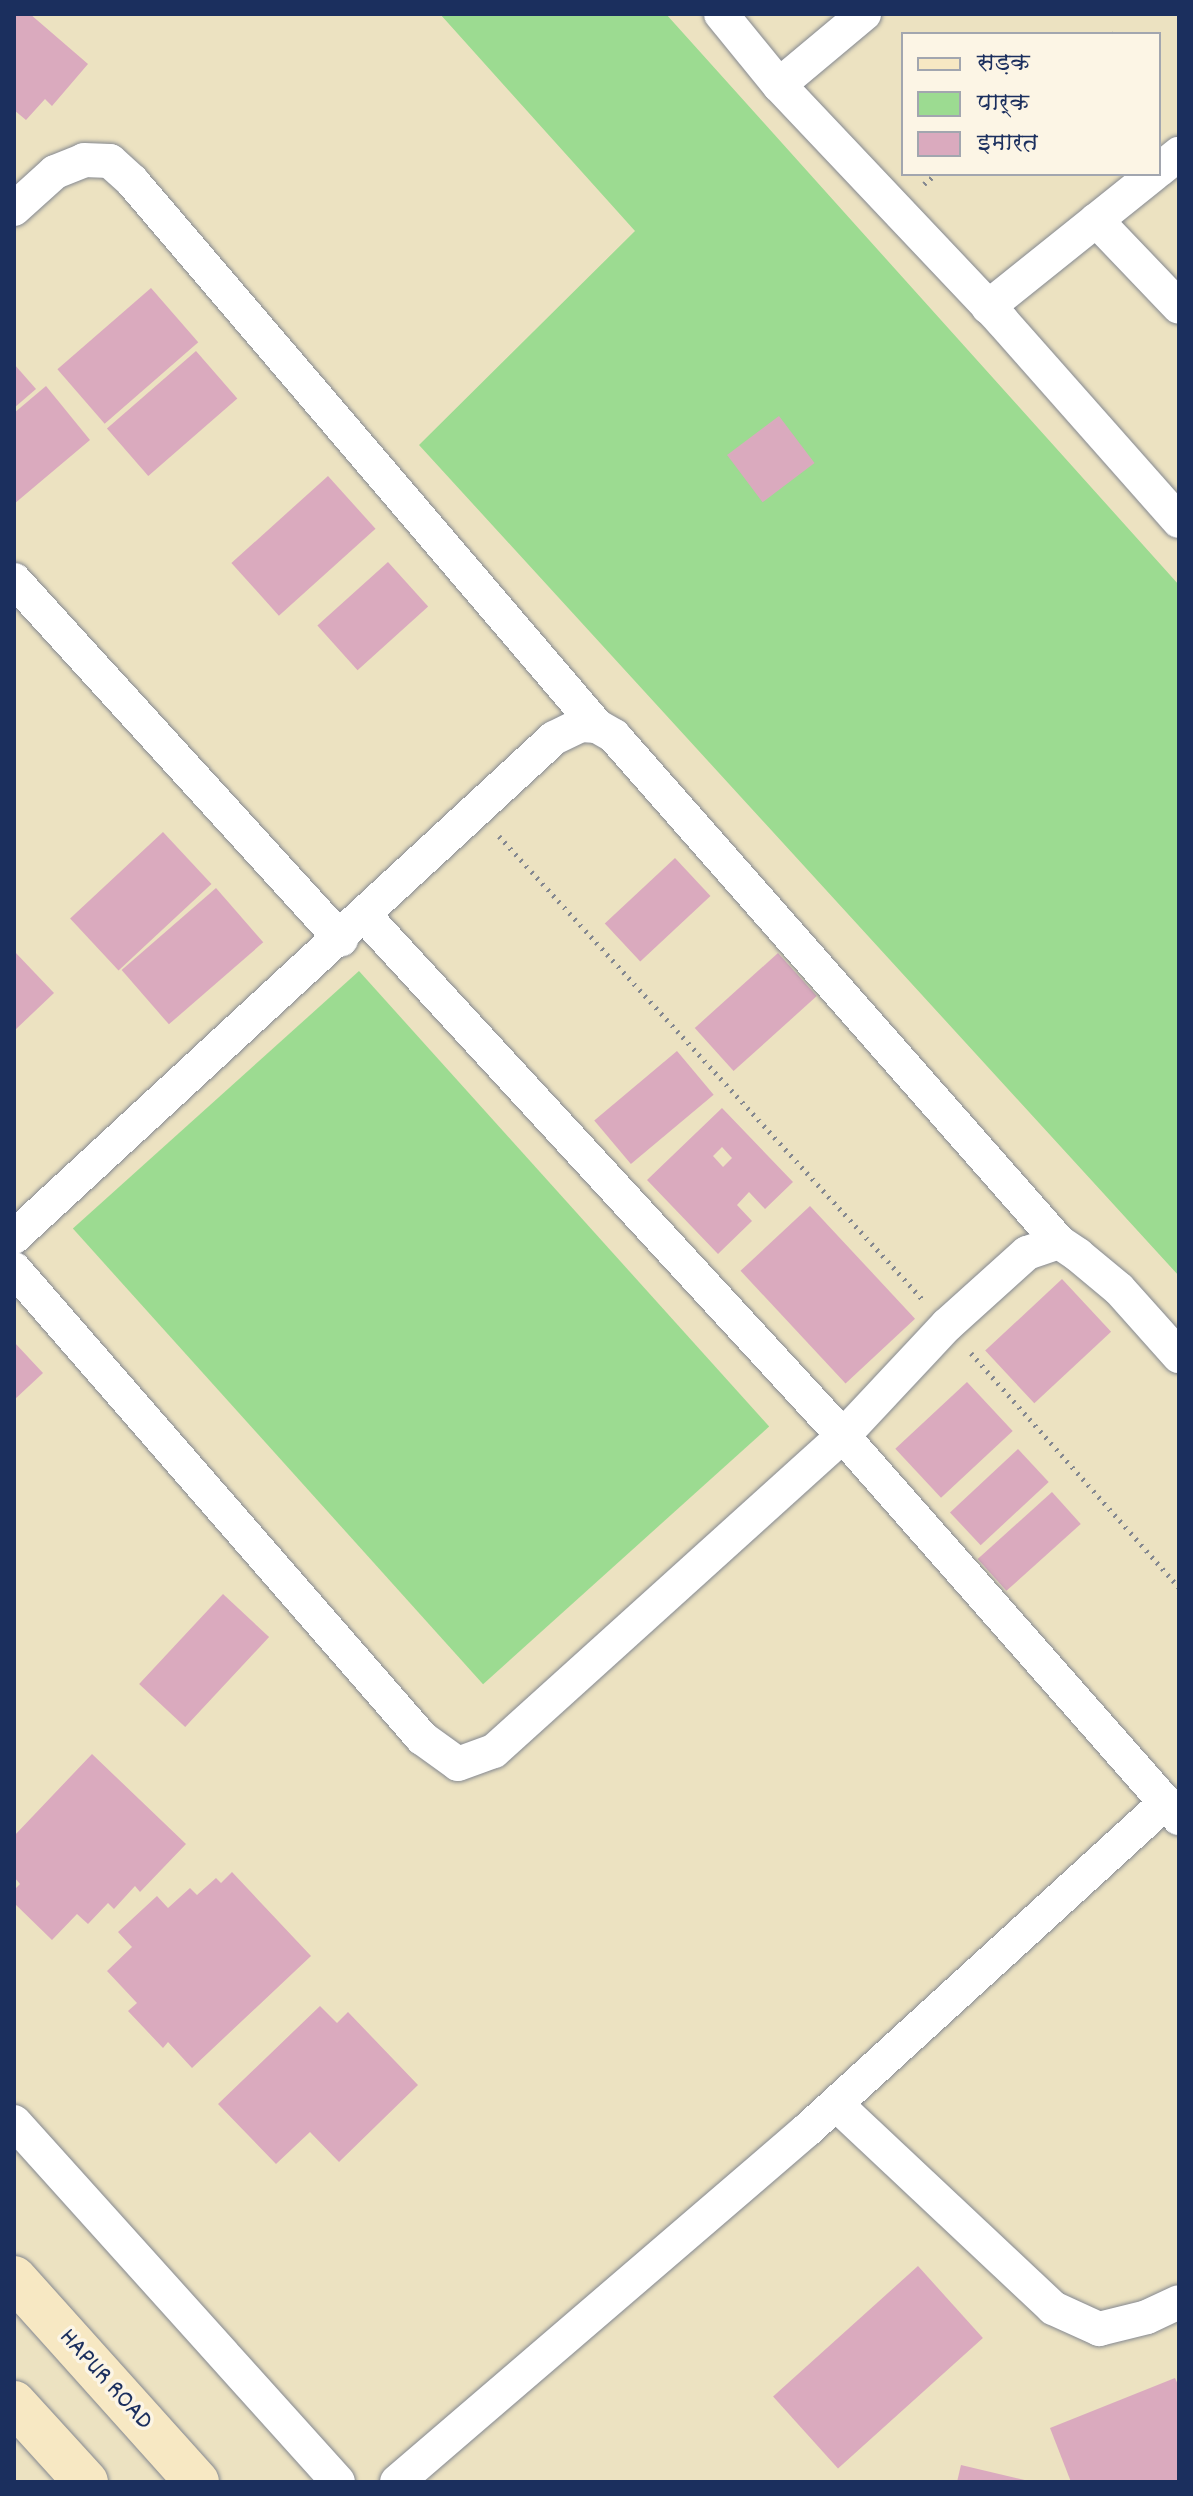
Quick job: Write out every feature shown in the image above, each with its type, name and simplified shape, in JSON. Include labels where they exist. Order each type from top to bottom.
[{"type":"main road","name":"HAPUR ROAD","points":[[14,2278],[197,2482]]},
{"type":"main road","points":[[14,2403],[86,2482]]},
{"type":"street","points":[[721,14],[779,85],[988,307],[1179,521]]},
{"type":"street","points":[[779,85],[864,14]]},
{"type":"street","points":[[1161,168],[1179,154]]},
{"type":"street","points":[[14,209],[55,172],[84,160],[110,161],[143,193],[597,726],[614,736],[1059,1242],[1119,1289],[1179,1356]]},
{"type":"street","points":[[988,307],[1151,176]]},
{"type":"street","points":[[1096,220],[1179,307]]},
{"type":"street","points":[[14,580],[843,1436],[1172,1810],[397,2482]]},
{"type":"street","points":[[14,1237],[554,738],[581,725],[597,726]]},
{"type":"street","points":[[14,1269],[422,1738],[458,1764],[494,1751],[843,1436],[947,1325],[1027,1253],[1059,1242]]},
{"type":"street","points":[[836,2104],[1053,2308],[1099,2329],[1147,2317],[1179,2302]]},
{"type":"street","points":[[14,2122],[338,2482]]},
{"type":"path","points":[[476,813],[947,1325],[1179,1587]]},
{"type":"green space","points":[[440,14],[666,14],[1179,585],[1179,1276],[419,445],[635,231]]},
{"type":"green space","points":[[359,971],[769,1427],[483,1684],[73,1229]]},
{"type":"building","points":[[14,14],[30,14],[88,64],[52,106],[45,99],[26,120],[14,110]]},
{"type":"building","points":[[151,288],[198,342],[105,424],[57,369]]},
{"type":"building","points":[[196,351],[237,399],[148,476],[107,428]]},
{"type":"building","points":[[14,364],[36,389],[14,408]]},
{"type":"building","points":[[46,386],[90,440],[14,504],[14,413]]},
{"type":"building","points":[[779,416],[815,463],[763,502],[727,455]]},
{"type":"building","points":[[328,476],[376,529],[279,616],[231,563]]},
{"type":"building","points":[[388,562],[428,607],[358,670],[317,626]]},
{"type":"building","points":[[163,832],[211,884],[119,971],[70,919]]},
{"type":"building","points":[[675,858],[710,896],[640,962],[605,923]]},
{"type":"building","points":[[216,888],[263,942],[169,1024],[122,970]]},
{"type":"building","points":[[14,951],[54,993],[14,1031]]},
{"type":"building","points":[[778,953],[817,996],[734,1071],[695,1028]]},
{"type":"building","points":[[677,1051],[714,1095],[631,1164],[594,1120]]},
{"type":"building","points":[[722,1108],[793,1182],[765,1209],[749,1192],[737,1205],[752,1221],[718,1254],[647,1180]],"holes":[[[722,1147],[732,1158],[723,1167],[713,1156]]]},
{"type":"building","points":[[810,1206],[915,1319],[846,1383],[741,1271]]},
{"type":"building","points":[[1062,1279],[1111,1332],[1034,1403],[985,1351]]},
{"type":"building","points":[[14,1342],[43,1373],[14,1400]]},
{"type":"building","points":[[967,1382],[1013,1431],[941,1498],[895,1449]]},
{"type":"building","points":[[1018,1449],[1049,1482],[981,1545],[950,1512]]},
{"type":"building","points":[[1052,1492],[1081,1524],[1006,1591],[978,1559]]},
{"type":"building","points":[[223,1594],[269,1637],[185,1727],[139,1684]]},
{"type":"building","points":[[92,1754],[186,1844],[140,1892],[135,1886],[114,1909],[108,1903],[88,1924],[77,1914],[52,1940],[14,1903],[14,1890],[20,1884],[14,1877],[14,1836]]},
{"type":"building","points":[[232,1872],[311,1956],[192,2068],[168,2042],[163,2048],[128,2011],[137,2003],[107,1971],[132,1947],[118,1932],[157,1896],[168,1908],[190,1888],[197,1895],[216,1878],[221,1883]]},
{"type":"building","points":[[320,2006],[337,2023],[348,2012],[418,2085],[339,2162],[310,2132],[276,2164],[218,2104]]},
{"type":"building","points":[[918,2266],[983,2338],[838,2469],[773,2396]]},
{"type":"building","points":[[1175,2378],[1179,2387],[1179,2482],[1071,2482],[1050,2428]]},
{"type":"building","points":[[961,2465],[1029,2481],[1029,2482],[957,2482]]}]
